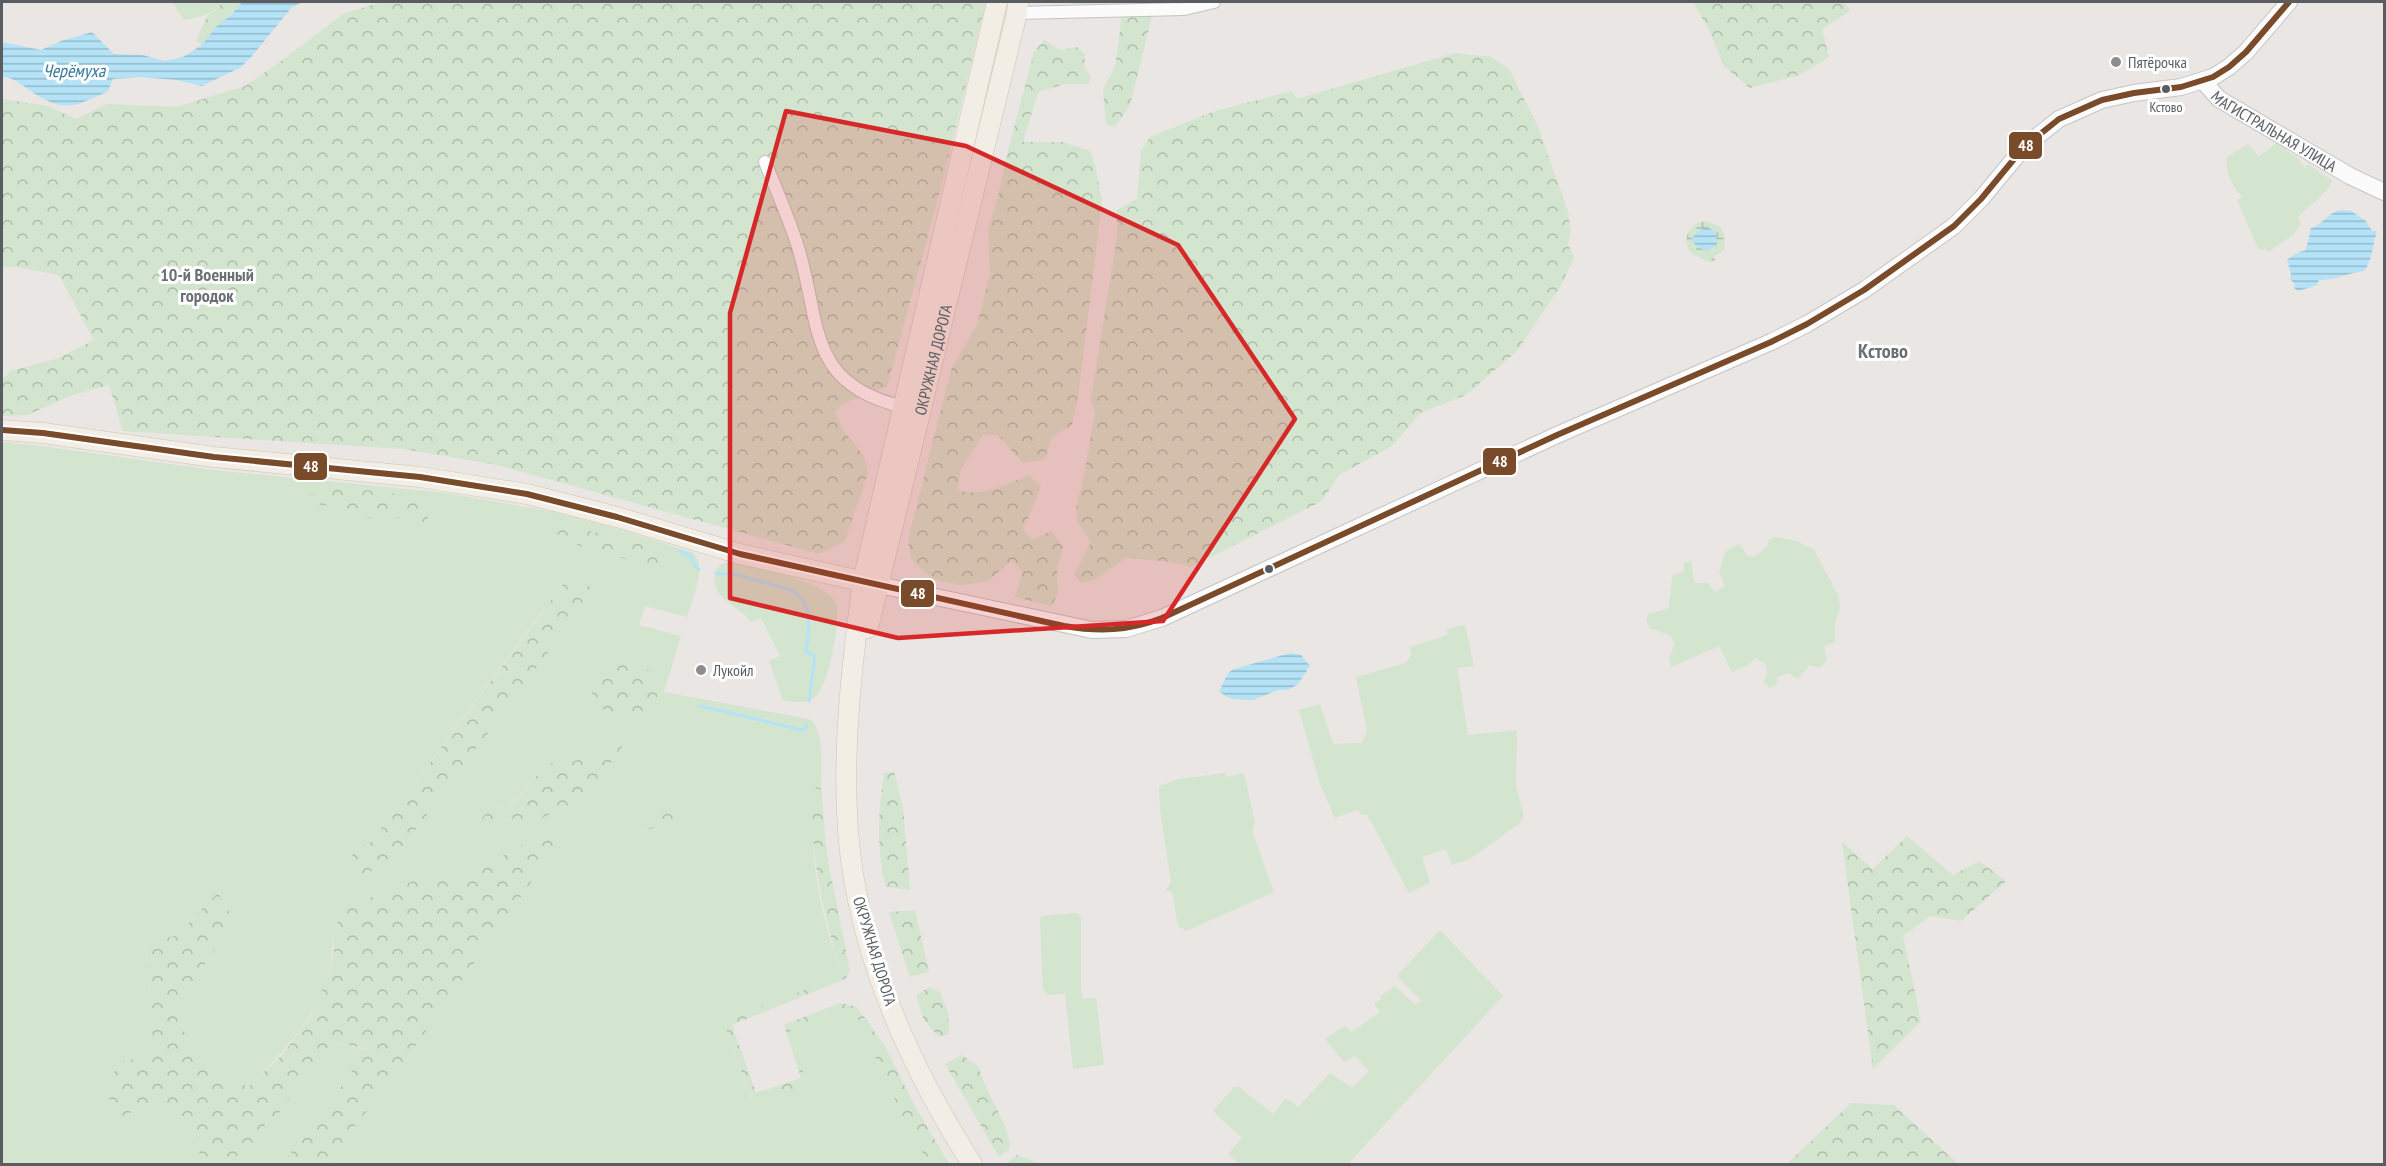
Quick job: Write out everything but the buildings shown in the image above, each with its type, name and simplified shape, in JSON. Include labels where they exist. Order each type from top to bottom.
[{"type":"main road","name":"ОКРУЖНАЯ ДОРОГА","points":[[972,1164],[916,1065],[883,986],[866,933],[855,886],[848,830],[847,765],[849,719],[871,583],[904,407],[997,2]]},
{"type":"main road","points":[[2203,81],[2229,67],[2247,52],[2289,2]]},
{"type":"main road","name":"ОКРУЖНАЯ ДОРОГА","points":[[871,583],[1018,7]]},
{"type":"main road","name":"МАГИСТРАЛЬНАЯ УЛИЦА","points":[[871,583],[1079,628],[1114,630],[1149,623],[1546,440],[1788,334],[1864,290],[1941,236],[1981,199],[2029,142],[2059,119],[2086,105],[2118,96],[2181,87],[2203,81],[2219,99],[2350,176],[2385,192]]},
{"type":"main road","points":[[2,430],[43,433],[214,457],[420,477],[527,494],[597,511],[740,554],[871,583]]},
{"type":"street","points":[[1018,7],[1184,9],[1214,2]]},
{"type":"street","points":[[765,162],[797,245],[822,349],[842,378],[879,401],[904,407]]},
{"type":"highlighted area","points":[[786,111],[966,146],[1178,245],[1295,419],[1163,621],[898,638],[730,598],[730,313]]},
{"type":"green space","points":[[172,2],[222,2],[210,13],[184,20]]},
{"type":"green space","points":[[222,2],[242,2],[202,45],[196,41],[208,15]]},
{"type":"green space","points":[[381,2],[986,2],[943,180],[887,387],[842,404],[835,412],[844,431],[864,456],[868,473],[845,541],[819,554],[497,465],[404,449],[123,431],[109,385],[70,396],[27,415],[2,416],[2,380],[10,371],[56,359],[94,340],[59,275],[16,267],[2,267],[2,99],[48,106],[76,119],[107,104],[177,107],[245,86],[343,14]]},
{"type":"green space","points":[[1050,2],[1156,2],[1156,3],[1079,4]]},
{"type":"green space","points":[[1693,2],[1844,2],[1850,11],[1822,29],[1829,57],[1799,75],[1750,88],[1724,66],[1709,30]]},
{"type":"green space","points":[[1122,16],[1152,16],[1130,105],[1115,127],[1106,124],[1103,90],[1115,67]]},
{"type":"green space","points":[[1044,40],[1060,50],[1078,47],[1085,54],[1084,66],[1091,77],[1088,84],[1065,84],[1038,92],[1023,142],[1063,142],[1090,151],[1095,165],[1102,201],[1078,397],[1072,425],[1052,437],[1045,459],[1023,463],[998,435],[983,435],[961,469],[957,490],[985,491],[1029,475],[1041,487],[1023,530],[1032,540],[1051,531],[1063,546],[1057,570],[1058,593],[1052,606],[1015,597],[1023,572],[1012,560],[988,581],[962,585],[934,580],[911,559],[908,540],[951,370],[977,325],[990,274],[988,230],[1034,52]]},
{"type":"green space","points":[[1455,53],[1491,57],[1509,69],[1538,127],[1568,212],[1571,231],[1568,244],[1574,258],[1560,287],[1516,352],[1466,395],[1420,413],[1392,446],[1339,475],[1322,501],[1191,567],[1127,557],[1096,579],[1081,583],[1074,574],[1091,542],[1077,521],[1076,508],[1095,413],[1091,399],[1117,237],[1117,210],[1137,199],[1141,151],[1150,137],[1215,111],[1292,91],[1297,99]]},
{"type":"green space","points":[[2276,143],[2299,159],[2304,168],[2308,164],[2333,181],[2321,196],[2298,217],[2301,224],[2293,235],[2268,252],[2265,249],[2260,250],[2256,244],[2237,200],[2243,197],[2230,178],[2226,162],[2227,157],[2248,144],[2259,157]]},
{"type":"green space","points":[[1705,221],[1719,226],[1725,235],[1724,250],[1714,256],[1715,260],[1712,263],[1692,254],[1687,243],[1688,233],[1694,225]]},
{"type":"green space","points":[[2,442],[213,470],[447,493],[554,512],[616,528],[694,553],[698,560],[699,576],[687,617],[645,606],[639,625],[681,636],[664,692],[809,719],[818,731],[820,740],[821,788],[816,787],[814,820],[815,869],[824,915],[841,975],[724,1023],[752,1101],[807,1084],[789,1029],[842,1009],[858,1019],[909,1130],[929,1164],[326,1164],[405,1061],[558,844],[555,839],[514,847],[493,864],[445,881],[419,879],[332,933],[332,956],[319,999],[295,1037],[248,1087],[203,1063],[178,1021],[187,990],[213,952],[237,925],[218,893],[191,920],[180,935],[145,943],[152,1014],[145,1031],[147,1045],[159,1051],[151,1059],[123,1116],[155,1102],[178,1105],[196,1150],[236,1157],[280,1112],[324,1049],[339,1043],[367,1050],[328,1106],[282,1164],[2,1164]],"holes":[[[582,576],[592,590],[567,627],[391,863],[353,879],[357,848],[371,842],[543,610]],[[623,730],[540,819],[521,817],[498,822],[490,808],[509,806],[549,762],[557,766],[596,757]],[[705,801],[708,807],[673,822],[633,834]]]},
{"type":"green space","points":[[323,487],[389,492],[424,506],[428,518],[424,522],[385,515],[373,519],[342,508],[303,502],[304,495],[319,494]]},
{"type":"green space","points":[[551,523],[659,546],[667,559],[661,565],[594,553],[549,530]]},
{"type":"green space","points":[[1775,537],[1796,541],[1814,550],[1838,595],[1840,608],[1835,623],[1835,642],[1824,646],[1827,661],[1819,668],[1810,665],[1797,679],[1789,673],[1777,677],[1777,684],[1770,688],[1763,682],[1767,674],[1766,665],[1756,658],[1746,666],[1732,672],[1719,646],[1671,667],[1669,658],[1675,644],[1670,635],[1650,628],[1646,620],[1649,614],[1669,608],[1672,576],[1684,571],[1684,563],[1691,561],[1694,583],[1708,583],[1715,592],[1725,586],[1719,572],[1726,551],[1739,544],[1748,556],[1754,557],[1767,547],[1769,540]]},
{"type":"green space","points":[[733,562],[804,581],[818,587],[836,603],[837,623],[833,652],[825,680],[820,691],[812,699],[800,702],[783,700],[769,661],[780,656],[761,618],[751,622],[717,590],[715,574],[717,568]]},
{"type":"green space","points":[[582,576],[592,590],[567,627],[391,863],[353,879],[344,868],[357,848],[371,842],[568,578]]},
{"type":"green space","points":[[1465,625],[1474,666],[1457,668],[1468,735],[1517,730],[1516,785],[1524,817],[1520,823],[1470,859],[1452,865],[1446,849],[1422,857],[1430,883],[1409,893],[1367,814],[1362,815],[1358,810],[1335,818],[1320,784],[1299,710],[1320,704],[1333,744],[1362,743],[1367,731],[1356,677],[1406,663],[1411,655],[1410,647],[1447,635],[1447,629]]},
{"type":"green space","points":[[606,659],[634,663],[650,671],[655,677],[657,697],[634,723],[614,716],[589,701]]},
{"type":"green space","points":[[623,729],[632,729],[629,737],[587,796],[540,819],[525,823],[520,817],[498,822],[484,833],[475,828],[490,808],[510,806],[549,762],[557,766],[596,757]]},
{"type":"green space","points":[[894,772],[903,808],[910,890],[886,887],[879,844],[879,816],[884,773]]},
{"type":"green space","points":[[1225,773],[1227,777],[1244,773],[1255,823],[1252,831],[1274,892],[1186,931],[1178,926],[1172,891],[1165,891],[1171,882],[1160,810],[1159,786],[1179,779]]},
{"type":"green space","points":[[816,787],[821,788],[827,856],[850,971],[845,979],[732,1025],[756,1093],[801,1078],[784,1025],[840,1003],[857,1007],[884,1045],[915,1106],[949,1164],[929,1164],[909,1130],[858,1019],[842,1009],[789,1029],[807,1084],[753,1102],[724,1023],[841,975],[816,866],[813,797]]},
{"type":"green space","points":[[705,800],[708,807],[673,822],[633,834],[629,826]]},
{"type":"green space","points":[[1907,836],[1953,875],[1979,861],[2006,881],[1961,921],[1930,916],[1903,936],[1921,1021],[1873,1069],[1842,842],[1873,869]]},
{"type":"green space","points":[[556,838],[558,844],[405,1061],[326,1164],[282,1164],[328,1106],[367,1049],[339,1043],[324,1049],[280,1112],[236,1157],[205,1158],[196,1150],[177,1105],[155,1102],[123,1116],[108,1098],[109,1078],[124,1060],[151,1059],[159,1051],[147,1045],[145,1031],[152,1014],[145,942],[180,935],[191,920],[218,893],[237,925],[213,952],[187,990],[178,1021],[203,1063],[248,1087],[283,1054],[311,1016],[329,974],[334,952],[332,933],[346,907],[419,879],[445,881],[493,864],[514,847]]},
{"type":"green space","points":[[915,910],[929,972],[910,977],[889,912]]},
{"type":"green space","points":[[1077,913],[1081,918],[1081,991],[1083,999],[1096,998],[1104,1065],[1073,1069],[1065,994],[1048,995],[1043,989],[1040,919],[1042,916]]},
{"type":"green space","points":[[1440,930],[1503,996],[1348,1164],[1240,1164],[1228,1154],[1242,1138],[1213,1111],[1234,1087],[1238,1086],[1273,1114],[1285,1099],[1292,1101],[1298,1107],[1330,1073],[1352,1088],[1369,1071],[1355,1056],[1344,1062],[1325,1039],[1345,1026],[1352,1032],[1380,1012],[1374,1003],[1395,986],[1415,1005],[1421,1000],[1397,976]]},
{"type":"green space","points":[[929,987],[940,992],[948,1012],[949,1034],[939,1037],[924,1020],[916,996]]},
{"type":"green space","points":[[962,1055],[979,1067],[1006,1129],[1010,1149],[999,1157],[945,1064]]},
{"type":"green space","points":[[1851,1103],[1894,1105],[1958,1164],[1787,1164]]},
{"type":"green space","points":[[1017,1155],[1040,1164],[1006,1164]]},
{"type":"water","name":"Черёмуха","points":[[242,2],[303,2],[292,7],[241,67],[202,86],[177,80],[140,77],[113,79],[108,91],[68,106],[51,102],[11,79],[4,77],[2,79],[2,42],[41,50],[61,41],[92,32],[114,54],[143,55],[164,61],[183,57],[202,45],[215,28]]},
{"type":"water","points":[[2341,210],[2351,211],[2366,221],[2372,231],[2377,231],[2367,266],[2364,271],[2319,280],[2317,285],[2298,291],[2290,279],[2291,273],[2287,260],[2306,250],[2311,228]]},
{"type":"water","points":[[1705,228],[1716,233],[1717,245],[1714,248],[1703,250],[1696,246],[1692,239],[1697,232]]},
{"type":"water","points":[[1290,653],[1301,655],[1310,666],[1298,684],[1288,690],[1278,690],[1253,700],[1232,699],[1219,692],[1228,673],[1234,669]]},
{"type":"waterway","points":[[679,551],[691,556],[694,565],[699,569]]},
{"type":"waterway","points":[[716,573],[738,575],[791,590],[798,595],[807,610],[806,652],[815,656],[809,701]]},
{"type":"waterway","points":[[700,706],[802,730],[806,728],[806,724]]},
{"type":"transit line","name":"48","points":[[2,430],[43,433],[214,457],[420,477],[527,494],[617,517],[740,554],[1064,626],[1102,630],[1138,626],[1162,618],[1557,435],[1771,342],[1807,324],[1864,290],[1954,226],[1981,199],[2024,147],[2059,119],[2102,100],[2181,87],[2213,77],[2246,52],[2289,2]]},
{"type":"place","name":"Пятёрочка","points":[[2116,62]]},
{"type":"place","name":"Кстово","points":[[2166,89]]},
{"type":"place","name":"Лукойл","points":[[701,670]]},
{"type":"district","name":"10-й Военный городок","points":[[207,285]]},
{"type":"district","name":"Кстово","points":[[1883,351]]}]
